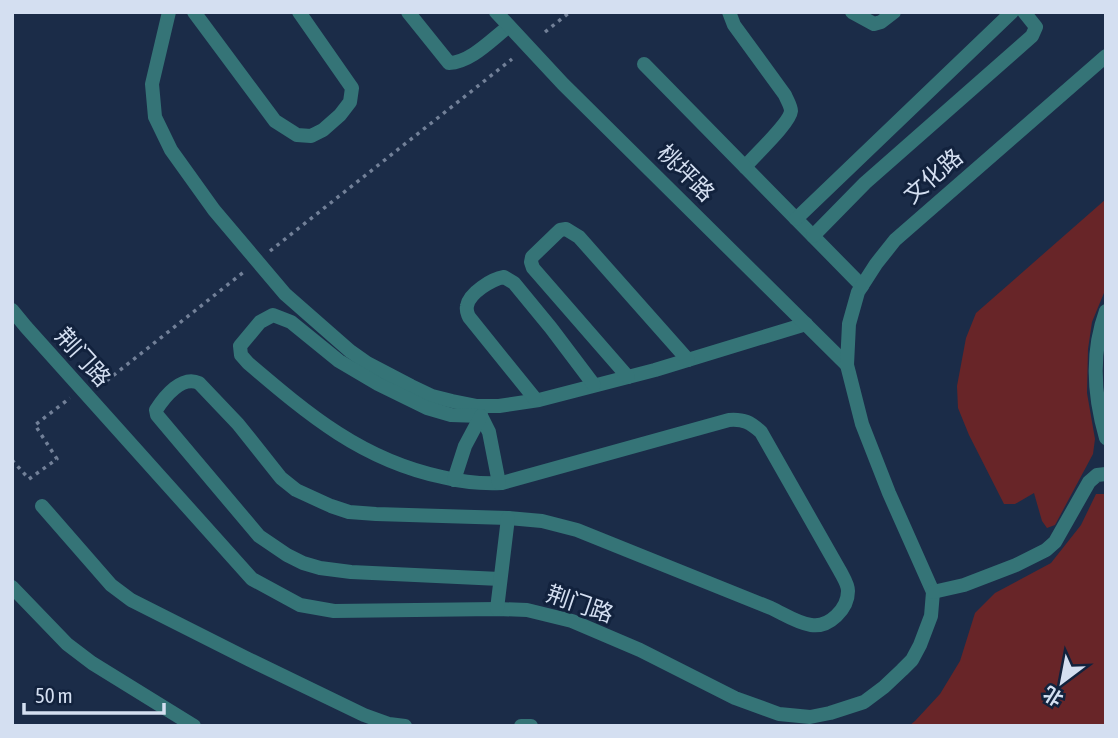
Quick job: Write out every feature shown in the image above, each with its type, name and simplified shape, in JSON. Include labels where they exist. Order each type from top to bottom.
[{"type":"street","points":[[169,12],[152,84],[155,117],[171,150],[214,210],[285,294],[329,334],[367,363],[389,375],[432,396],[477,406],[499,406],[536,400],[628,377],[806,324]]},
{"type":"street","points":[[194,12],[275,121],[297,135],[311,136],[323,130],[340,115],[349,102],[352,88],[299,12]]},
{"type":"street","points":[[408,12],[449,63],[458,63],[508,27]]},
{"type":"street","name":"桃坪路","points":[[496,12],[563,84],[847,365]]},
{"type":"street","points":[[729,12],[734,26],[785,96],[791,113],[786,122],[744,167]]},
{"type":"street","points":[[852,12],[874,24],[894,12]]},
{"type":"street","points":[[796,219],[1012,12]]},
{"type":"street","points":[[813,236],[865,183],[1032,36],[1036,27],[1024,12]]},
{"type":"street","name":"文化路","points":[[847,365],[849,324],[858,292],[895,240],[1106,56]]},
{"type":"street","points":[[644,64],[862,286]]},
{"type":"street","points":[[628,377],[533,268],[532,257],[560,230],[566,229],[579,237],[688,360]]},
{"type":"street","points":[[536,400],[469,317],[466,309],[469,299],[488,282],[497,278],[504,277],[514,283],[594,386]]},
{"type":"street","name":"荆门路","points":[[12,310],[252,579],[300,605],[334,611],[527,610],[572,621],[640,650],[735,698],[779,715],[810,716],[830,713],[864,702],[912,660],[931,615],[933,592]]},
{"type":"street","points":[[1106,311],[1098,343],[1096,386],[1106,438]]},
{"type":"street","points":[[481,416],[451,415],[427,408],[378,384],[338,361],[280,317],[272,315],[260,322],[240,346],[241,355],[248,363],[325,426],[350,442],[377,457],[426,474],[454,480],[499,483],[729,421],[739,419],[747,422],[761,432],[840,571],[848,587],[848,596],[832,620],[813,625],[577,530],[542,521],[349,512],[310,497],[289,484],[200,383],[187,381],[173,389],[156,410],[157,415],[259,536],[303,563],[351,572],[500,579]]},
{"type":"street","points":[[847,365],[862,424],[933,592],[964,585],[1046,550],[1055,542],[1089,482],[1097,475],[1106,474]]},
{"type":"street","points":[[454,480],[465,446],[481,416]]},
{"type":"street","points":[[481,416],[489,432],[499,483]]},
{"type":"street","points":[[42,506],[111,584],[131,600],[364,715],[405,726]]},
{"type":"street","points":[[497,609],[508,518]]},
{"type":"street","points":[[12,587],[67,644],[92,663],[194,726]]},
{"type":"street","points":[[521,726],[531,726]]},
{"type":"path","points":[[545,33],[570,12]]},
{"type":"path","points":[[12,460],[29,479],[57,459],[35,425],[85,393],[256,262],[512,59]]},
{"type":"shaded area","points":[[1106,199],[1106,288],[1092,322],[1088,349],[1087,393],[1095,439],[1093,454],[1055,525],[1047,528],[1042,521],[1034,493],[1015,504],[1004,504],[958,408],[957,386],[966,338],[976,313]]},
{"type":"shaded area","points":[[1096,494],[1106,494],[1106,726],[909,726],[940,694],[960,661],[975,613],[995,593],[1051,563],[1081,525]]}]
